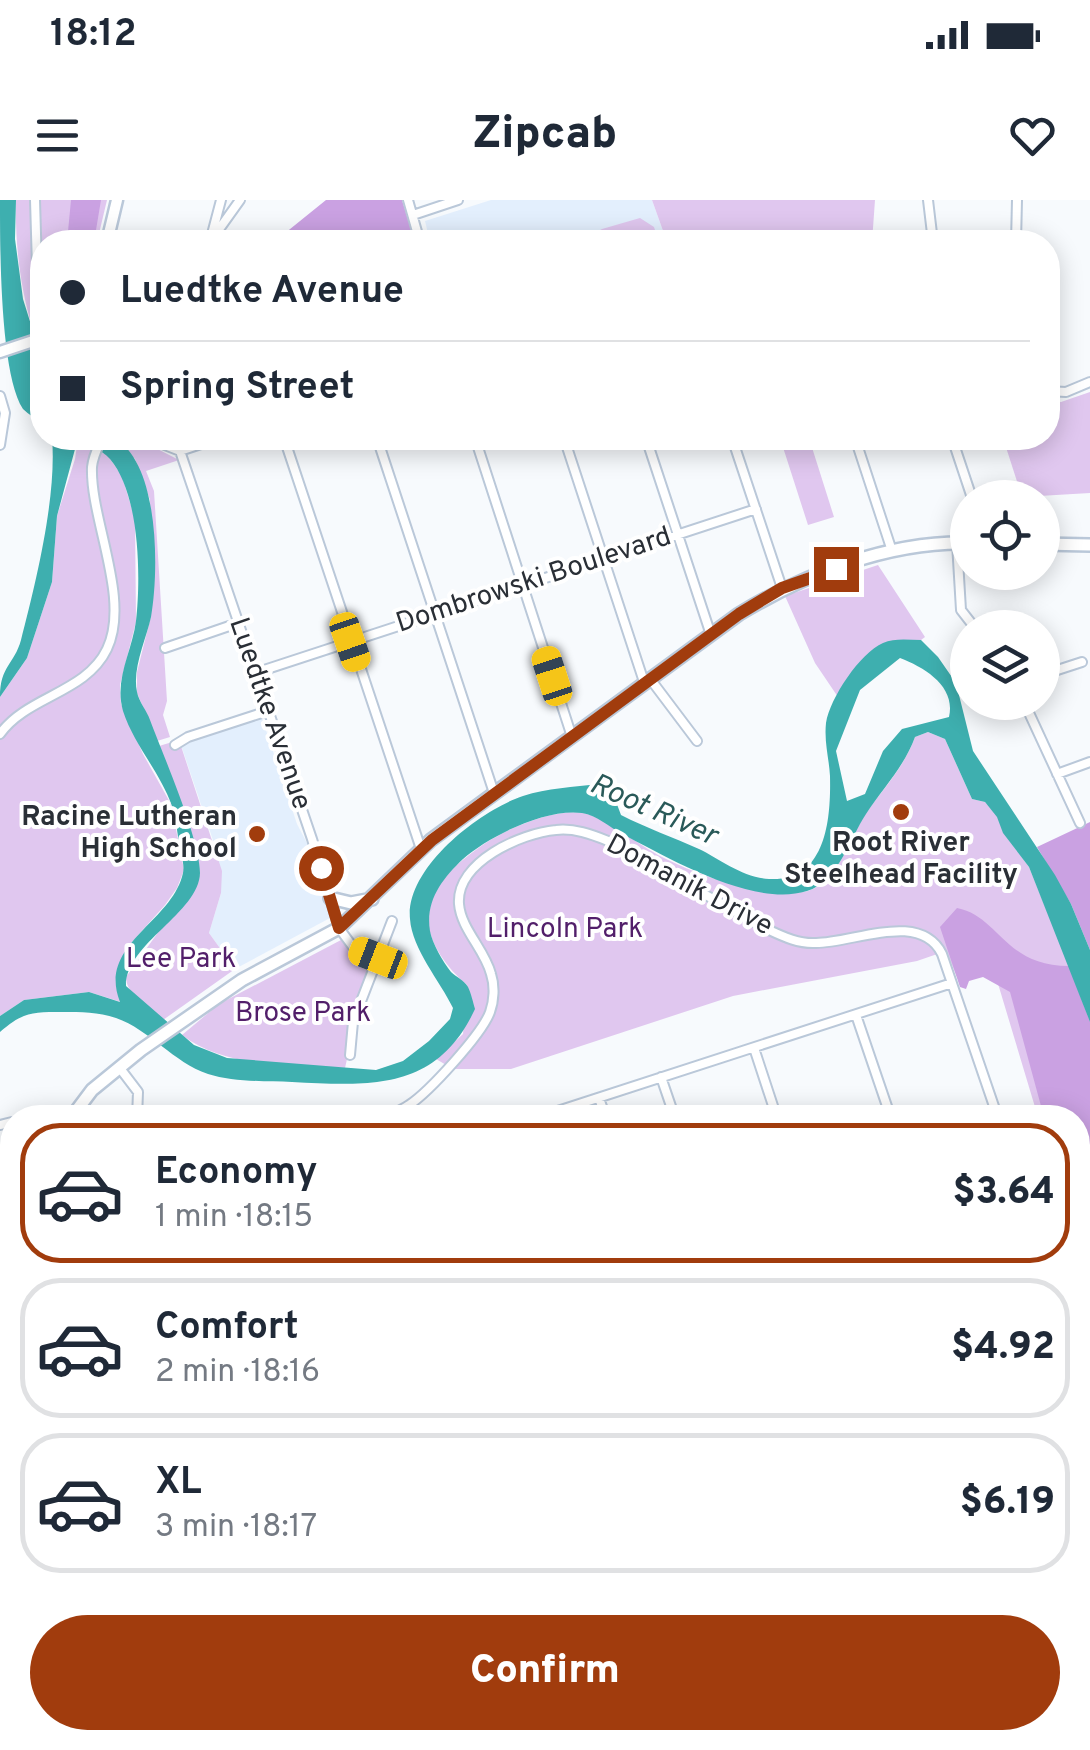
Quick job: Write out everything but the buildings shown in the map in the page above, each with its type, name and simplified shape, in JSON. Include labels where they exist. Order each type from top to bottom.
[{"type":"main road","points":[[1060,544],[1090,545]]},
{"type":"main road","points":[[81,1105],[118,1067],[184,1019],[242,980],[339,928],[421,849],[494,792],[782,588],[892,552],[950,545]]},
{"type":"main road","points":[[330,898],[351,903],[372,899]]},
{"type":"street","points":[[35,200],[36,230]]},
{"type":"street","points":[[110,230],[116,200]]},
{"type":"street","points":[[213,230],[221,200]]},
{"type":"street","points":[[219,230],[240,200]]},
{"type":"street","points":[[408,200],[417,230]]},
{"type":"street","points":[[413,215],[458,200]]},
{"type":"street","points":[[928,200],[931,230]]},
{"type":"street","points":[[1016,230],[1017,200]]},
{"type":"street","points":[[0,352],[30,342]]},
{"type":"street","points":[[1060,392],[1090,382]]},
{"type":"street","points":[[0,396],[5,413],[0,445]]},
{"type":"street","points":[[0,734],[24,710],[82,678],[100,660],[111,638],[114,623],[108,558],[93,476],[97,450]]},
{"type":"street","points":[[288,450],[421,849]]},
{"type":"street","points":[[381,450],[494,792]]},
{"type":"street","points":[[479,450],[572,736]]},
{"type":"street","points":[[568,450],[648,682],[697,740]]},
{"type":"street","points":[[650,450],[711,635]]},
{"type":"street","points":[[736,450],[782,588]]},
{"type":"street","points":[[858,450],[892,552]]},
{"type":"street","points":[[956,450],[966,480]]},
{"type":"street","name":"Luedtke Avenue","points":[[180,451],[339,928]]},
{"type":"street","name":"Dombrowski Boulevard","points":[[254,673],[756,509]]},
{"type":"street","points":[[165,648],[238,624]]},
{"type":"street","points":[[1060,669],[1082,662]]},
{"type":"street","points":[[175,745],[268,711]]},
{"type":"street","points":[[1032,720],[1080,823]]},
{"type":"street","points":[[1056,774],[1090,762]]},
{"type":"street","name":"Domanik Drive","points":[[409,1105],[484,1024],[492,1005],[493,978],[463,917],[459,904],[461,890],[477,865],[507,846],[542,832],[592,834],[769,930],[803,943],[905,931],[924,933],[938,947],[952,984]]},
{"type":"street","points":[[350,1055],[353,1022],[392,922]]},
{"type":"street","points":[[339,928],[352,947],[378,958]]},
{"type":"street","points":[[578,1105],[952,984],[994,1105]]},
{"type":"street","points":[[856,1014],[886,1105]]},
{"type":"street","points":[[754,1048],[773,1105]]},
{"type":"street","points":[[118,1067],[138,1092],[138,1105]]},
{"type":"street","points":[[661,1078],[670,1105]]},
{"type":"street","points":[[599,1098],[601,1105]]},
{"type":"shaded area","points":[[71,200],[101,200],[96,230],[68,230]]},
{"type":"shaded area","points":[[326,200],[402,200],[411,230],[289,230]]},
{"type":"shaded area","points":[[491,200],[652,200],[663,230],[427,230],[425,221]]},
{"type":"shaded area","name":"Racine Lutheran High School","points":[[262,718],[330,918],[235,969],[209,933],[221,893],[217,852],[181,745]]},
{"type":"shaded area","points":[[1090,822],[1090,950],[1071,904],[1037,847]]},
{"type":"shaded area","points":[[957,908],[983,920],[1030,958],[1069,966],[1090,1022],[1090,1105],[1041,1105],[1010,992],[983,977],[969,981],[966,989],[960,987],[940,927]]},
{"type":"green space","points":[[16,200],[107,200],[100,230],[30,230],[30,318],[16,233]]},
{"type":"green space","points":[[652,200],[875,200],[873,230],[663,230]]},
{"type":"green space","points":[[640,218],[655,230],[600,230]]},
{"type":"green space","points":[[1090,392],[1090,493],[1060,495],[1060,480],[1017,480],[1007,450],[1060,450],[1060,402]]},
{"type":"green space","points":[[76,450],[98,450],[108,456],[122,476],[135,519],[136,622],[120,685],[121,704],[171,804],[184,870],[165,905],[131,943],[121,1002],[89,992],[24,1000],[0,1016],[0,697],[27,658],[52,582],[57,516]]},
{"type":"green space","points":[[126,450],[159,450],[179,460],[146,471],[154,491],[167,701],[163,715],[170,737],[157,741],[137,693],[137,672],[151,616],[150,500],[135,459]]},
{"type":"green space","points":[[784,450],[813,450],[834,517],[808,525]]},
{"type":"green space","points":[[878,565],[925,637],[891,643],[870,653],[853,671],[838,697],[815,663],[785,596]]},
{"type":"green space","name":"Lincoln Park","points":[[928,732],[945,739],[972,799],[985,802],[998,817],[1004,833],[1029,867],[1077,985],[1090,993],[1090,1105],[1034,1105],[993,967],[957,977],[946,951],[917,961],[733,996],[511,1069],[453,1069],[436,1059],[463,1034],[467,985],[434,944],[428,924],[430,904],[446,877],[487,842],[542,817],[583,813],[602,820],[662,857],[711,878],[763,890],[808,891],[819,886],[836,868],[915,737]]},
{"type":"green space","name":"Lee Park","points":[[179,740],[222,871],[221,893],[209,933],[235,969],[163,1020],[134,996],[126,977],[200,874],[191,835],[159,746]]},
{"type":"green space","name":"Brose Park","points":[[341,940],[351,953],[369,962],[345,1068],[239,1059],[199,1046],[182,1035],[219,1004]]},
{"type":"water","points":[[0,200],[16,200],[15,239],[30,321],[30,414],[15,392],[10,368]]},
{"type":"water","points":[[53,450],[75,450],[57,516],[52,582],[27,658],[0,697],[2,679],[18,648],[33,592],[51,486]]},
{"type":"water","name":"Root River","points":[[99,450],[129,451],[148,494],[155,547],[154,597],[136,673],[137,692],[188,819],[200,873],[188,902],[137,956],[126,986],[194,1045],[227,1058],[376,1070],[403,1061],[450,1019],[453,1008],[412,930],[412,900],[420,880],[432,861],[467,828],[506,803],[532,793],[599,784],[615,799],[621,815],[741,872],[769,879],[803,870],[814,859],[826,829],[830,776],[826,723],[833,701],[865,656],[892,640],[921,640],[950,674],[950,706],[950,720],[965,720],[973,751],[1071,904],[1090,950],[1090,1022],[1029,867],[985,802],[972,799],[945,739],[928,732],[915,737],[835,869],[807,891],[762,893],[737,887],[687,867],[582,813],[535,819],[488,841],[463,859],[442,883],[429,920],[438,952],[451,972],[468,987],[475,1009],[441,1056],[399,1078],[349,1084],[218,1077],[195,1069],[128,1023],[96,1013],[36,1013],[15,1020],[0,1032],[0,1016],[24,1000],[89,992],[120,1002],[116,982],[119,964],[176,891],[183,873],[172,806],[128,723],[121,699],[138,603],[138,560],[133,514],[120,474]],"holes":[[[900,658],[937,680],[948,697],[949,717],[902,729],[883,751],[865,794],[847,801],[836,751],[860,690]]]},
{"type":"place","name":"Root River Steelhead Facility","points":[[901,812]]},
{"type":"place","name":"Racine Lutheran High School","points":[[257,834]]},
{"type":"route","points":[[321,868],[339,928],[432,840],[739,614],[782,588],[836,569]]}]
